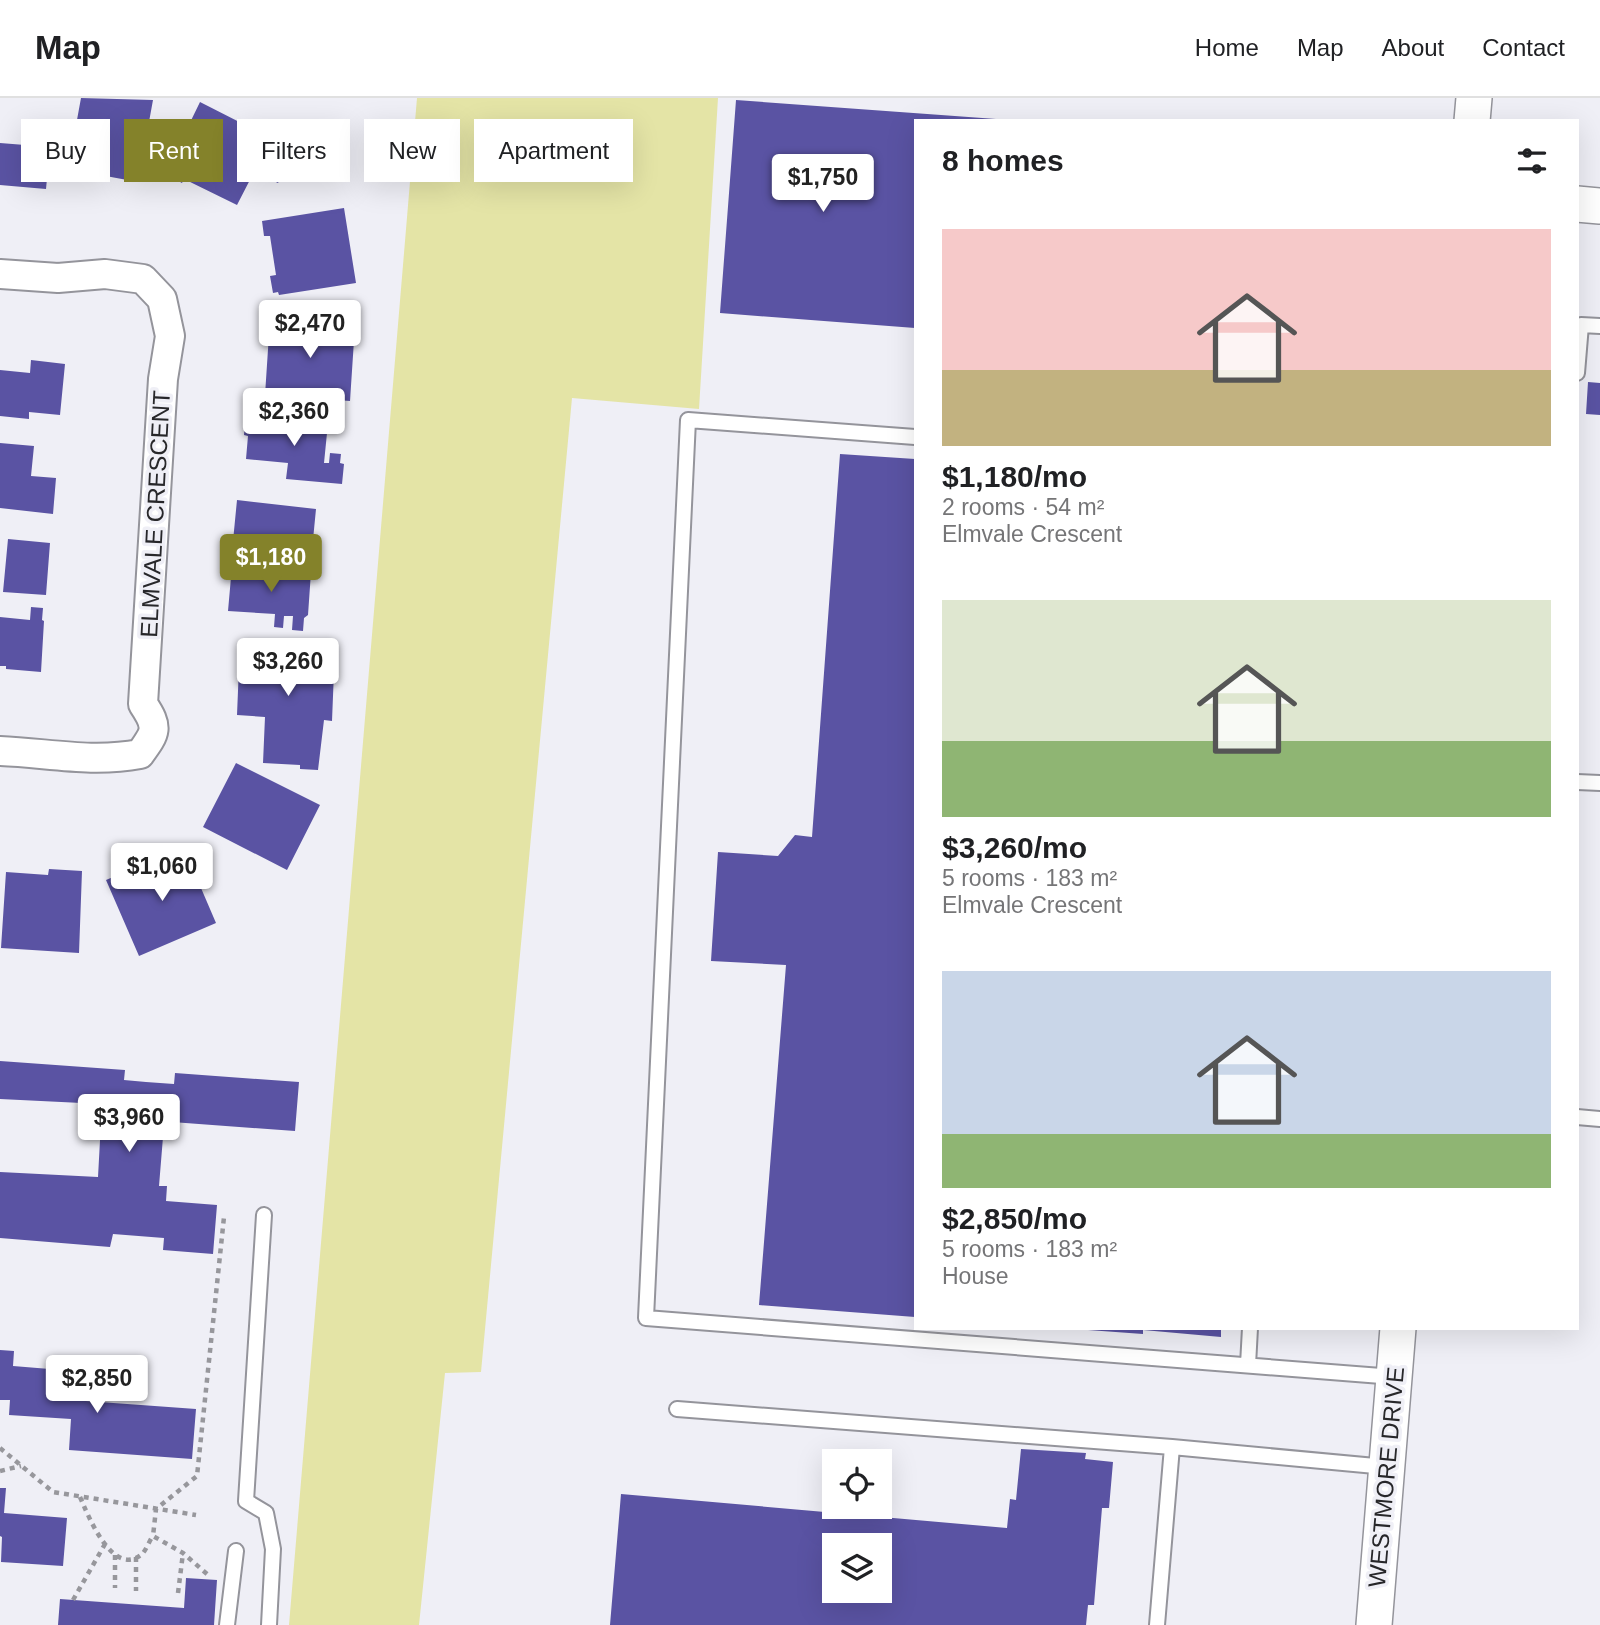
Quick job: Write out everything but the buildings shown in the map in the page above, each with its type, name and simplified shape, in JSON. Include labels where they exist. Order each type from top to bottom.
[{"type":"street","points":[[1472,119],[1474,98]]},
{"type":"street","points":[[1579,204],[1600,206]]},
{"type":"street","name":"ELMVALE CRESCENT","points":[[0,274],[58,278],[105,274],[143,279],[162,299],[170,336],[163,379],[143,704],[154,720],[153,736],[140,754],[121,757],[86,760],[44,753],[0,751]]},
{"type":"street","name":"WESTMORE DRIVE","points":[[1374,1625],[1398,1330]]},
{"type":"lane","points":[[1579,349],[1581,325],[1600,326]]},
{"type":"lane","points":[[914,437],[688,420],[646,1318],[1394,1377]]},
{"type":"lane","points":[[1579,782],[1600,783]]},
{"type":"lane","points":[[1579,1117],[1600,1119]]},
{"type":"lane","points":[[264,1215],[246,1501],[266,1513],[273,1549],[269,1625]]},
{"type":"lane","points":[[1248,1366],[1250,1330]]},
{"type":"lane","points":[[677,1409],[1171,1447],[1387,1467]]},
{"type":"lane","points":[[1157,1625],[1171,1447]]},
{"type":"lane","points":[[227,1625],[236,1551]]},
{"type":"path","points":[[79,1496],[98,1536],[114,1555],[131,1559],[142,1555],[153,1536],[156,1509],[197,1476],[224,1217]]},
{"type":"path","points":[[0,1448],[53,1492],[196,1515]]},
{"type":"path","points":[[0,1471],[21,1466]]},
{"type":"path","points":[[153,1536],[183,1553],[206,1574]]},
{"type":"path","points":[[73,1600],[105,1544]]},
{"type":"path","points":[[178,1593],[183,1553]]},
{"type":"path","points":[[114,1555],[115,1588]]},
{"type":"path","points":[[136,1557],[136,1591]]},
{"type":"green space","points":[[417,98],[718,98],[699,409],[572,398],[481,1372],[445,1373],[419,1625],[289,1625],[410,182],[460,182],[460,119],[415,119]]}]
